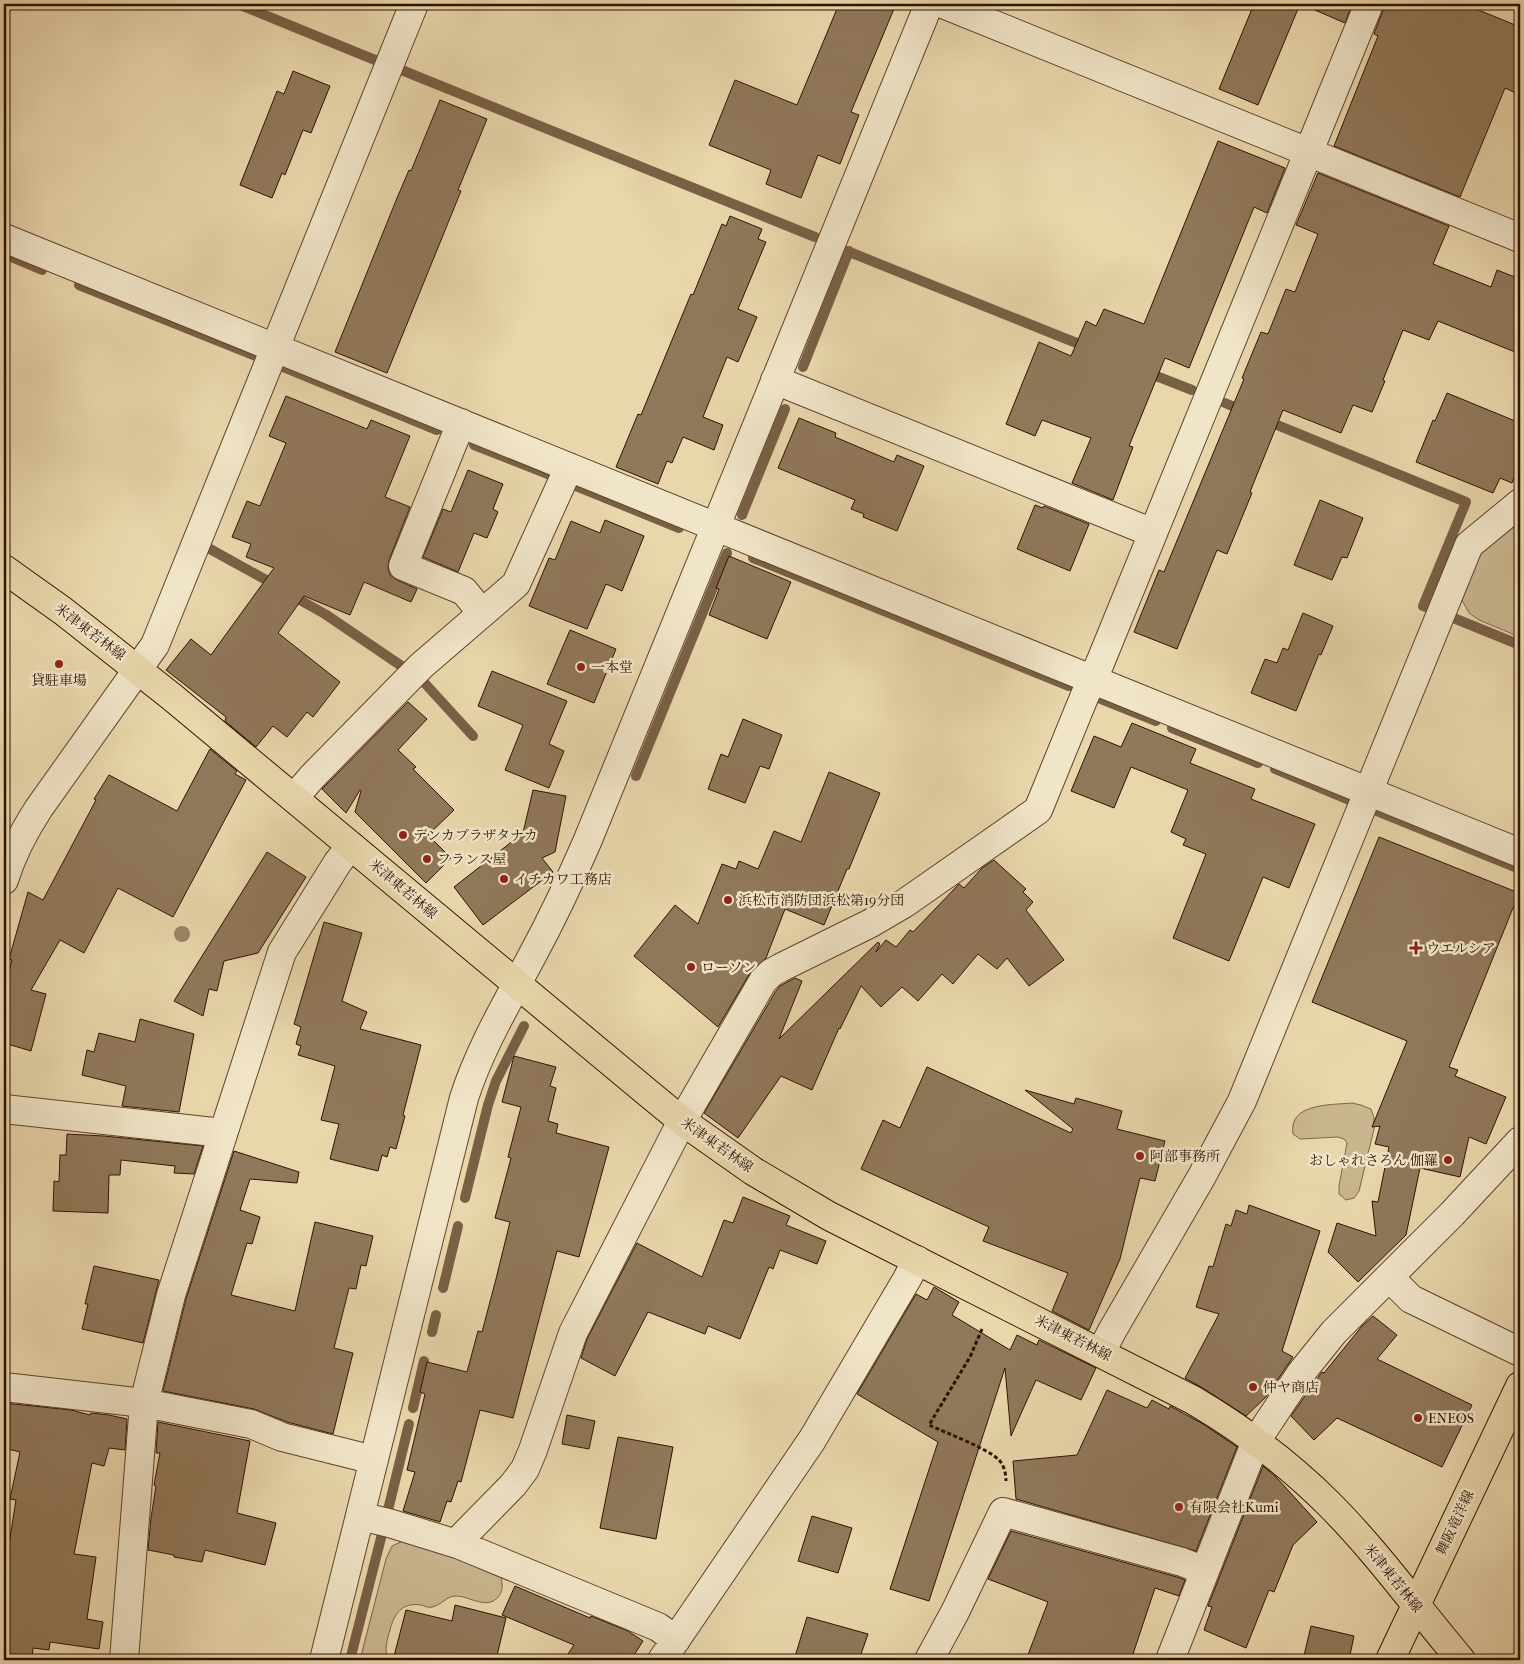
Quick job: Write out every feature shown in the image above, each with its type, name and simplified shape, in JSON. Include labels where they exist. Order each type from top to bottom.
[{"type":"main road","name":"米津東若林線","points":[[4,569],[63,611],[138,669],[682,1121],[753,1171],[828,1216],[1102,1352],[1193,1400],[1230,1422],[1256,1441],[1298,1474],[1329,1504],[1358,1535],[1461,1660]]},
{"type":"main road","name":"舞阪竜洋線","points":[[1390,1660],[1520,1386]]},
{"type":"street","points":[[4,880],[14,853],[29,823],[155,645],[414,4]]},
{"type":"street","points":[[324,1660],[464,1098],[473,1072],[484,1047],[558,906],[587,842],[929,4]]},
{"type":"street","points":[[943,4],[1520,238]]},
{"type":"street","points":[[460,1545],[463,1536],[525,1469],[573,1333],[682,1121],[757,990],[771,973],[871,923],[905,902],[1038,810],[1153,534],[1369,4]]},
{"type":"street","points":[[4,238],[1520,853]]},
{"type":"street","points":[[775,380],[1153,534]]},
{"type":"street","points":[[461,423],[403,566],[464,591],[482,612]]},
{"type":"street","points":[[294,798],[312,776],[421,666],[516,584],[569,467]]},
{"type":"street","points":[[1102,1352],[1112,1331],[1206,1169],[1242,1101],[1469,545],[1520,503]]},
{"type":"street","points":[[124,1660],[144,1403],[170,1295],[282,952],[338,862],[351,846]]},
{"type":"street","points":[[4,1109],[223,1134]]},
{"type":"street","points":[[1170,1660],[1256,1441],[1317,1352],[1334,1332],[1390,1278],[1520,1141]]},
{"type":"street","points":[[669,1650],[812,1440],[907,1279],[916,1260]]},
{"type":"street","points":[[1390,1278],[1411,1299],[1520,1352]]},
{"type":"street","points":[[4,1387],[144,1403],[251,1424],[282,1437],[374,1460]]},
{"type":"street","points":[[929,1660],[955,1612],[1003,1512],[1182,1562],[1205,1571]]},
{"type":"street","points":[[360,1516],[460,1545],[658,1627],[669,1650]]},
{"type":"path","points":[[995,1299],[970,1356],[929,1425],[990,1453],[1000,1461],[1006,1472],[1007,1484],[1003,1512]]},
{"type":"shaded area","points":[[1520,516],[1520,637],[1479,620],[1469,613],[1462,600],[1463,586],[1480,553]]},
{"type":"shaded area","points":[[1352,1103],[1371,1109],[1374,1118],[1374,1129],[1359,1191],[1354,1198],[1346,1200],[1339,1194],[1339,1186],[1347,1143],[1344,1139],[1338,1137],[1300,1139],[1293,1134],[1293,1124],[1297,1116],[1304,1111],[1323,1106]]},
{"type":"shaded area","points":[[403,1541],[416,1542],[500,1574],[502,1591],[495,1600],[484,1603],[456,1596],[449,1597],[432,1607],[409,1605],[404,1607],[397,1614],[392,1624],[386,1645],[388,1660],[360,1660],[386,1559],[392,1546]]},
{"type":"building","points":[[839,4],[896,4],[851,112],[859,115],[840,164],[818,155],[801,198],[766,184],[771,170],[709,145],[735,80],[797,105]]},
{"type":"building","points":[[1254,4],[1300,4],[1258,105],[1219,89]]},
{"type":"building","points":[[1301,4],[1352,4],[1345,23]]},
{"type":"building","points":[[1384,4],[1464,4],[1520,27],[1520,95],[1505,88],[1460,197],[1334,146],[1378,36],[1374,34]]},
{"type":"building","points":[[293,71],[330,86],[311,133],[303,130],[285,175],[282,173],[272,198],[240,185],[277,91],[284,94]]},
{"type":"building","points":[[440,100],[487,119],[458,190],[461,191],[387,373],[335,352],[397,198],[409,170],[411,171]]},
{"type":"building","points":[[1218,141],[1285,168],[1267,213],[1254,207],[1189,368],[1165,358],[1129,446],[1133,447],[1113,500],[1072,483],[1091,438],[1042,420],[1035,436],[1006,424],[1039,342],[1071,356],[1086,321],[1096,326],[1104,309],[1144,324]]},
{"type":"building","points":[[1318,173],[1449,226],[1433,264],[1491,287],[1497,270],[1520,279],[1520,354],[1438,321],[1429,340],[1403,330],[1372,412],[1353,405],[1341,433],[1283,410],[1227,554],[1217,550],[1177,649],[1134,632],[1159,570],[1164,572],[1244,379],[1242,378],[1261,332],[1268,334],[1286,289],[1295,292],[1318,234],[1296,225]]},
{"type":"building","points":[[730,216],[762,229],[758,239],[766,242],[738,309],[757,317],[738,362],[727,357],[703,417],[723,425],[714,450],[683,437],[672,463],[667,461],[658,484],[616,467],[638,414],[641,415],[722,224],[726,226]]},
{"type":"building","points":[[1447,393],[1520,423],[1520,463],[1512,483],[1500,478],[1493,493],[1416,462],[1433,420],[1435,421]]},
{"type":"building","points":[[286,396],[367,429],[371,420],[410,436],[385,497],[410,507],[389,560],[388,568],[390,575],[417,589],[411,602],[364,582],[350,615],[304,596],[278,633],[340,682],[313,717],[307,712],[287,737],[273,726],[256,747],[225,721],[226,717],[166,670],[191,639],[211,655],[274,568],[246,557],[251,544],[232,537],[247,501],[260,506],[286,443],[269,436]]},
{"type":"building","points":[[799,418],[836,433],[835,437],[894,462],[897,455],[924,466],[897,531],[863,517],[864,514],[851,509],[855,500],[778,468]]},
{"type":"building","points":[[468,470],[503,484],[493,509],[498,512],[487,538],[474,533],[458,572],[423,557],[443,509],[451,512]]},
{"type":"building","points":[[1320,500],[1363,518],[1347,558],[1342,557],[1332,580],[1294,565]]},
{"type":"building","points":[[1035,505],[1043,508],[1044,506],[1089,524],[1070,571],[1017,549]]},
{"type":"building","points":[[605,520],[644,536],[622,591],[606,584],[587,629],[529,606],[549,558],[555,560],[571,521],[600,533]]},
{"type":"building","points":[[729,556],[791,582],[767,639],[709,615],[719,589],[716,588]]},
{"type":"building","points":[[1303,613],[1333,626],[1321,655],[1319,654],[1296,711],[1251,693],[1265,659],[1277,663],[1283,648],[1288,650]]},
{"type":"building","points":[[570,630],[616,649],[594,703],[547,684]]},
{"type":"building","points":[[492,671],[567,701],[549,744],[564,751],[549,788],[505,770],[523,725],[478,706]]},
{"type":"building","points":[[408,702],[427,719],[398,750],[416,767],[413,769],[454,810],[428,835],[451,858],[426,883],[355,812],[360,790],[346,813],[322,789]]},
{"type":"building","points":[[743,719],[782,735],[769,769],[760,766],[745,803],[708,789],[721,754],[728,757]]},
{"type":"building","points":[[1132,723],[1196,749],[1190,763],[1255,789],[1251,799],[1315,824],[1289,888],[1263,877],[1229,961],[1173,938],[1206,854],[1183,845],[1186,839],[1171,832],[1188,790],[1131,767],[1114,808],[1071,791],[1094,736],[1121,747]]},
{"type":"building","points":[[210,749],[237,771],[235,774],[246,780],[173,917],[118,888],[84,953],[60,940],[31,990],[46,994],[31,1051],[4,1043],[4,983],[6,984],[12,960],[9,959],[28,892],[43,900],[96,800],[94,799],[109,775],[177,811]]},
{"type":"building","points":[[829,772],[880,793],[849,869],[847,869],[824,925],[785,909],[766,958],[750,973],[718,1027],[634,956],[675,905],[698,924],[722,864],[736,869],[739,861],[758,869],[774,831],[801,842]]},
{"type":"building","points":[[533,790],[566,796],[555,852],[542,858],[553,872],[483,925],[454,887],[523,833]]},
{"type":"building","name":"ウエルシア","points":[[1379,837],[1519,893],[1449,1067],[1458,1070],[1455,1076],[1506,1097],[1486,1144],[1469,1137],[1460,1177],[1420,1168],[1406,1235],[1358,1282],[1328,1252],[1337,1223],[1376,1236],[1372,1201],[1378,1202],[1389,1147],[1375,1144],[1380,1126],[1372,1127],[1407,1041],[1312,1002]]},
{"type":"building","points":[[267,852],[306,877],[258,953],[224,961],[217,991],[209,989],[203,1016],[174,1001]]},
{"type":"building","points":[[994,860],[1026,889],[1023,892],[1033,902],[1026,910],[1064,960],[1029,986],[1007,958],[997,969],[978,954],[953,984],[942,974],[918,1001],[902,987],[881,1007],[861,986],[839,1028],[812,1090],[781,1076],[738,1138],[704,1113],[780,986],[795,978],[802,981],[779,1039],[878,942],[880,944],[876,952],[886,940],[896,947],[910,930],[913,932],[959,884],[964,888],[982,868]]},
{"type":"building","points":[[324,922],[362,933],[342,1001],[367,1012],[360,1029],[421,1045],[396,1149],[390,1147],[387,1157],[382,1155],[378,1171],[330,1159],[339,1124],[321,1120],[335,1066],[298,1055],[301,1046],[296,1044],[301,1027],[294,1024]]},
{"type":"building","points":[[140,1019],[194,1034],[179,1112],[122,1106],[126,1086],[82,1075],[87,1050],[94,1052],[99,1033],[135,1042]]},
{"type":"building","points":[[514,1056],[556,1067],[550,1086],[556,1088],[548,1121],[558,1124],[556,1133],[609,1147],[579,1257],[557,1251],[513,1418],[480,1410],[461,1482],[458,1481],[451,1502],[447,1501],[440,1522],[403,1511],[415,1472],[407,1470],[425,1394],[420,1392],[427,1362],[467,1372],[478,1331],[482,1332],[496,1279],[510,1222],[495,1218],[511,1158],[508,1157],[521,1107],[502,1102]]},
{"type":"building","points":[[927,1067],[1071,1133],[1073,1129],[1025,1090],[1074,1104],[1076,1098],[1122,1111],[1117,1129],[1165,1141],[1155,1181],[1140,1178],[1120,1259],[1089,1330],[1052,1311],[1068,1273],[983,1241],[989,1227],[861,1169],[883,1120],[900,1128]]},
{"type":"building","points":[[67,1134],[203,1146],[194,1174],[174,1173],[175,1166],[121,1160],[120,1175],[109,1175],[108,1213],[53,1211],[54,1181],[59,1182],[60,1155],[66,1155]]},
{"type":"building","points":[[234,1151],[299,1172],[297,1183],[250,1179],[240,1210],[260,1217],[252,1244],[247,1243],[231,1295],[295,1311],[315,1222],[373,1236],[366,1266],[361,1265],[356,1289],[349,1288],[334,1348],[353,1353],[333,1434],[287,1422],[254,1409],[163,1391],[186,1299]]},
{"type":"building","points":[[743,1197],[790,1216],[786,1225],[826,1241],[817,1264],[780,1250],[773,1269],[769,1267],[740,1339],[708,1326],[705,1334],[648,1312],[615,1376],[581,1358],[587,1339],[637,1243],[702,1277],[724,1220],[733,1223]]},
{"type":"building","points":[[1249,1205],[1320,1231],[1282,1351],[1293,1357],[1266,1397],[1246,1416],[1185,1378],[1219,1314],[1196,1307],[1209,1266],[1213,1267],[1226,1224],[1231,1226],[1236,1210],[1247,1214]]},
{"type":"building","points":[[94,1266],[159,1280],[143,1343],[82,1329],[88,1304],[85,1304]]},
{"type":"building","points":[[934,1287],[959,1302],[952,1315],[1010,1350],[1017,1335],[1037,1345],[1039,1340],[1096,1368],[1081,1400],[1036,1380],[1011,1436],[1005,1368],[929,1601],[890,1589],[938,1442],[857,1394],[916,1294],[927,1300]]},
{"type":"building","points":[[1373,1316],[1397,1335],[1377,1359],[1472,1405],[1442,1467],[1337,1418],[1314,1440],[1291,1416],[1322,1372],[1324,1373],[1362,1326]]},
{"type":"building","points":[[1107,1390],[1147,1408],[1152,1400],[1169,1409],[1170,1406],[1203,1424],[1237,1447],[1196,1551],[1016,1499],[1013,1461],[1077,1455]]},
{"type":"building","points":[[4,1403],[71,1410],[90,1415],[91,1413],[127,1419],[125,1450],[109,1448],[104,1466],[92,1463],[74,1554],[96,1557],[87,1619],[103,1622],[99,1649],[50,1642],[49,1650],[33,1648],[32,1660],[4,1660],[4,1577],[16,1500],[10,1499],[20,1452],[4,1448]]},
{"type":"building","points":[[567,1415],[595,1421],[589,1449],[562,1444]]},
{"type":"building","points":[[158,1422],[250,1441],[237,1513],[276,1523],[265,1565],[205,1550],[202,1562],[148,1550],[156,1486],[154,1485],[160,1453],[156,1453]]},
{"type":"building","points":[[618,1437],[673,1447],[656,1539],[600,1528]]},
{"type":"building","points":[[1263,1466],[1276,1477],[1317,1522],[1293,1545],[1274,1592],[1269,1590],[1246,1648],[1204,1630],[1212,1607],[1208,1606]]},
{"type":"building","points":[[812,1516],[852,1528],[838,1573],[798,1561]]},
{"type":"building","points":[[1011,1531],[1185,1580],[1179,1596],[1155,1588],[1131,1660],[1026,1660],[1048,1602],[988,1579]]},
{"type":"building","points":[[515,1586],[590,1618],[591,1616],[628,1631],[643,1641],[631,1660],[564,1660],[574,1645],[502,1615]]},
{"type":"building","points":[[455,1605],[506,1618],[496,1660],[393,1660],[406,1610],[452,1621]]},
{"type":"building","points":[[807,1617],[868,1634],[859,1660],[794,1660]]},
{"type":"building","points":[[1311,1626],[1354,1636],[1349,1660],[1303,1660]]},
{"type":"waterway","points":[[238,4],[380,62]]},
{"type":"waterway","points":[[399,69],[815,237]]},
{"type":"waterway","points":[[847,251],[1089,348]]},
{"type":"waterway","points":[[803,367],[849,251]]},
{"type":"waterway","points":[[4,254],[42,270]]},
{"type":"waterway","points":[[79,285],[258,357]]},
{"type":"waterway","points":[[281,366],[437,430]]},
{"type":"waterway","points":[[1146,372],[1192,390]]},
{"type":"waterway","points":[[1225,403],[1244,411]]},
{"type":"waterway","points":[[742,515],[785,409]]},
{"type":"waterway","points":[[1265,420],[1466,502],[1423,606],[1432,609]]},
{"type":"waterway","points":[[474,445],[553,476]]},
{"type":"waterway","points":[[576,486],[679,528]]},
{"type":"waterway","points":[[210,549],[277,586]]},
{"type":"waterway","points":[[636,776],[727,553]]},
{"type":"waterway","points":[[753,558],[1069,686]]},
{"type":"waterway","points":[[289,594],[325,614],[403,667]]},
{"type":"waterway","points":[[1451,617],[1520,645]]},
{"type":"waterway","points":[[420,678],[473,736]]},
{"type":"waterway","points":[[1101,699],[1156,721]]},
{"type":"waterway","points":[[1172,728],[1258,763]]},
{"type":"waterway","points":[[1275,769],[1349,800]]},
{"type":"waterway","points":[[1377,811],[1520,869]]},
{"type":"waterway","points":[[465,1198],[488,1105],[496,1081],[524,1026]]},
{"type":"waterway","points":[[443,1288],[458,1226]]},
{"type":"waterway","points":[[432,1332],[436,1315]]},
{"type":"waterway","points":[[413,1408],[424,1361]]},
{"type":"waterway","points":[[388,1510],[409,1424]]},
{"type":"waterway","points":[[350,1660],[382,1534]]},
{"type":"place","name":"貸駐車場","points":[[59,664]]},
{"type":"place","name":"一本堂","points":[[581,667]]},
{"type":"place","name":"デンカプラザタナカ","points":[[403,835]]},
{"type":"place","name":"フランス屋","points":[[427,859]]},
{"type":"place","name":"イチカワ工務店","points":[[504,879]]},
{"type":"place","name":"浜松市消防団浜松第19分団","points":[[728,900]]},
{"type":"place","name":"ウエルシア","points":[[1416,948]]},
{"type":"place","name":"ローソン","points":[[691,967]]},
{"type":"place","name":"阿部事務所","points":[[1140,1156]]},
{"type":"place","name":"おしゃれさろん 伽羅","points":[[1448,1160]]},
{"type":"place","name":"仲ヤ商店","points":[[1253,1387]]},
{"type":"place","name":"ENEOS","points":[[1418,1418]]},
{"type":"place","name":"有限会社Kumi","points":[[1179,1507]]}]
